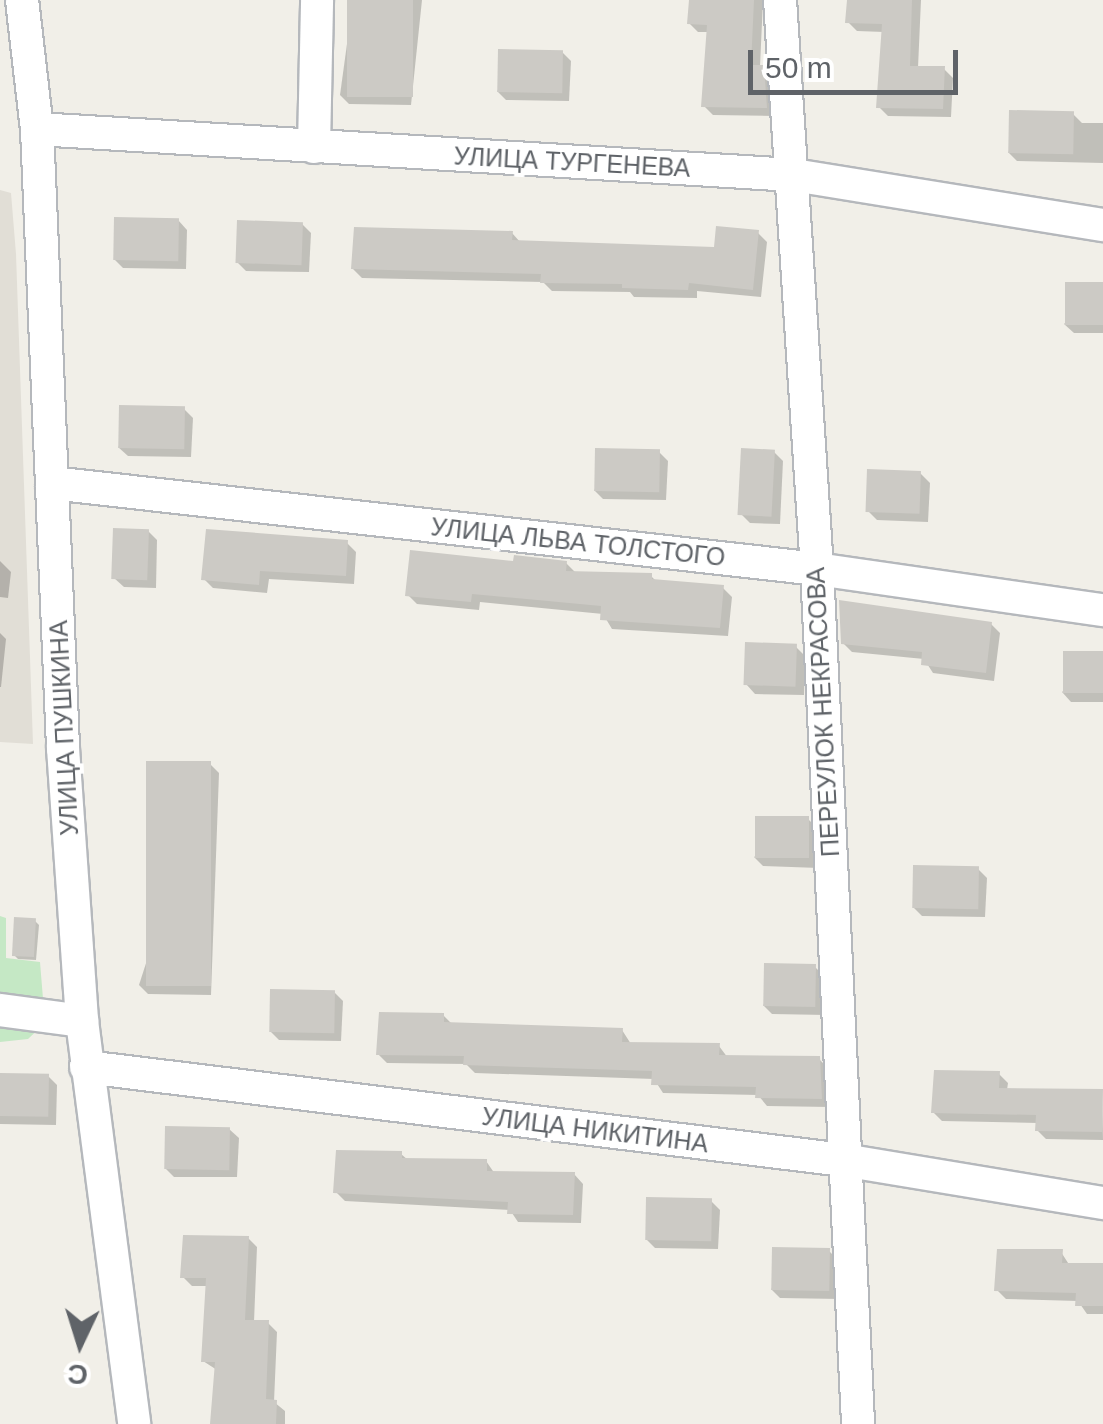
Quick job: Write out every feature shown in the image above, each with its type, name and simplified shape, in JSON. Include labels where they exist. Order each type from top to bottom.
[{"type":"street","points":[[314,147],[318,0]]},
{"type":"street","name":"ПЕРЕУЛОК НЕКРАСОВА","points":[[780,0],[817,569],[842,1160],[858,1424]]},
{"type":"street","name":"УЛИЦА ПУШКИНА","points":[[24,14],[37,129],[62,748],[82,1020],[134,1424]]},
{"type":"street","name":"УЛИЦА ТУРГЕНЕВА","points":[[37,129],[794,174],[1103,225]]},
{"type":"street","name":"УЛИЦА ЛЬВА ТОЛСТОГО","points":[[52,483],[817,569],[1103,610]]},
{"type":"street","points":[[0,1010],[82,1020]]},
{"type":"street","name":"УЛИЦА НИКИТИНА","points":[[86,1068],[842,1160],[1103,1203]]},
{"type":"shaded area","points":[[0,190],[11,193],[16,254],[33,744],[0,742]]},
{"type":"green space","points":[[0,916],[6,918],[6,958],[40,962],[45,1023],[28,1039],[0,1042]]},
{"type":"building","points":[[347,0],[413,0],[413,97],[347,97]]},
{"type":"building","points":[[689,0],[754,0],[751,65],[764,65],[767,108],[701,107],[707,25],[687,24]]},
{"type":"building","points":[[847,0],[912,0],[910,66],[945,66],[943,109],[876,108],[882,24],[845,23]]},
{"type":"building","points":[[498,49],[563,50],[562,93],[497,92]]},
{"type":"building","points":[[1009,110],[1074,111],[1073,154],[1008,153]]},
{"type":"building","points":[[114,217],[179,218],[178,261],[113,260]]},
{"type":"building","points":[[237,220],[303,222],[301,265],[235,263]]},
{"type":"building","points":[[716,226],[759,230],[753,290],[689,283],[688,290],[540,283],[541,274],[351,269],[354,227],[513,231],[512,240],[714,247]]},
{"type":"building","points":[[1065,282],[1103,282],[1103,325],[1065,325]]},
{"type":"building","points":[[119,405],[185,406],[184,449],[118,448]]},
{"type":"building","points":[[595,448],[660,449],[659,492],[594,491]]},
{"type":"building","points":[[741,448],[775,450],[771,517],[737,515]]},
{"type":"building","points":[[867,469],[921,471],[919,514],[865,512]]},
{"type":"building","points":[[113,528],[149,529],[147,580],[111,579]]},
{"type":"building","points":[[206,529],[348,540],[346,576],[260,571],[259,585],[201,580]]},
{"type":"building","points":[[410,550],[513,561],[514,555],[567,561],[566,571],[652,573],[652,579],[724,585],[720,628],[600,620],[601,606],[472,594],[471,602],[405,596]]},
{"type":"building","points":[[839,600],[992,622],[986,673],[921,665],[922,652],[841,644]]},
{"type":"building","points":[[745,642],[797,644],[795,687],[743,685]]},
{"type":"building","points":[[1063,651],[1103,651],[1103,693],[1063,693]]},
{"type":"building","points":[[146,761],[211,761],[211,986],[146,986]]},
{"type":"building","points":[[755,816],[809,816],[809,858],[755,858]]},
{"type":"building","points":[[913,865],[979,866],[978,909],[912,908]]},
{"type":"building","points":[[14,917],[36,918],[34,957],[12,956]]},
{"type":"building","points":[[764,963],[816,964],[815,1007],[763,1006]]},
{"type":"building","points":[[270,989],[335,990],[334,1033],[269,1032]]},
{"type":"building","points":[[379,1012],[444,1013],[444,1022],[623,1028],[622,1042],[720,1043],[719,1055],[820,1056],[822,1099],[755,1098],[756,1087],[651,1085],[652,1071],[463,1065],[464,1056],[376,1055]]},
{"type":"building","points":[[934,1070],[1000,1071],[999,1088],[1103,1089],[1102,1132],[1035,1131],[1036,1115],[931,1113]]},
{"type":"building","points":[[0,1073],[49,1074],[48,1117],[0,1116]]},
{"type":"building","points":[[165,1126],[230,1127],[229,1170],[164,1169]]},
{"type":"building","points":[[336,1150],[402,1151],[402,1158],[487,1159],[487,1171],[575,1172],[573,1215],[507,1214],[508,1202],[333,1193]]},
{"type":"building","points":[[646,1197],[712,1198],[711,1241],[645,1240]]},
{"type":"building","points":[[183,1235],[249,1236],[245,1320],[269,1320],[266,1399],[277,1400],[276,1424],[210,1424],[215,1362],[201,1362],[206,1278],[180,1278]]},
{"type":"building","points":[[772,1247],[830,1248],[829,1291],[771,1290]]},
{"type":"building","points":[[997,1249],[1063,1249],[1062,1263],[1103,1263],[1103,1306],[1075,1306],[1076,1293],[994,1291]]}]
